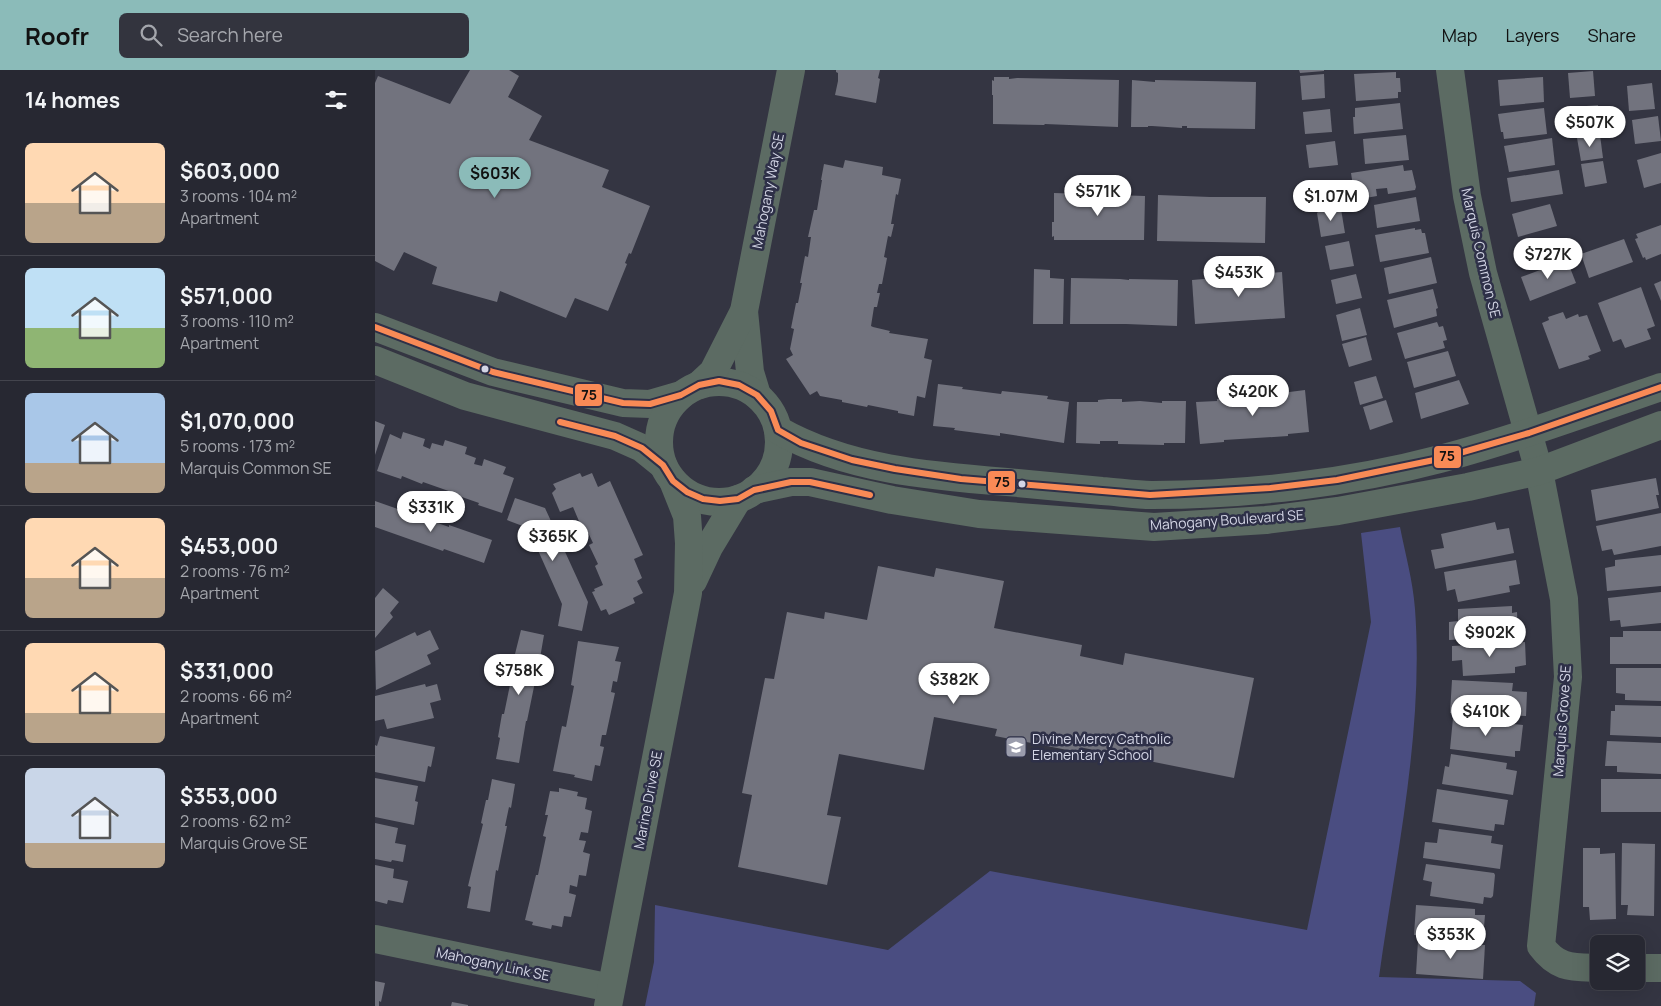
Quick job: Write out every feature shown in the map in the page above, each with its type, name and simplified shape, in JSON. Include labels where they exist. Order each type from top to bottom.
[{"type":"street","name":"Mahogany Way SE","points":[[690,390],[713,372],[744,311],[791,70]]},
{"type":"street","name":"Marquis Common SE","points":[[1450,70],[1467,196],[1483,273],[1529,433]]},
{"type":"street","name":"Mahogany Way SE","points":[[744,311],[750,372],[757,395]]},
{"type":"street","points":[[375,327],[493,372],[623,403],[650,404],[719,381],[739,385],[757,395],[771,410],[778,430],[779,446],[775,463],[767,478],[746,494],[721,502],[703,499],[687,492],[642,448],[615,436],[465,396],[375,360]]},
{"type":"street","name":"Mahogany Boulevard SE","points":[[778,430],[801,443],[852,460],[895,469],[961,479],[1150,495],[1270,488],[1337,480],[1439,459],[1529,433],[1661,387]]},
{"type":"street","points":[[668,473],[659,450],[663,420],[670,406],[690,390]]},
{"type":"street","name":"Mahogany Boulevard SE","points":[[746,494],[791,482],[811,482],[892,500],[979,514],[1153,527],[1266,520],[1339,511],[1539,471],[1661,425]]},
{"type":"street","name":"Marquis Grove SE","points":[[1529,433],[1539,471],[1564,600],[1568,677],[1541,946],[1550,958],[1570,968],[1590,968]]},
{"type":"street","name":"Marine Drive SE","points":[[609,997],[687,593],[689,543],[687,516],[668,473]]},
{"type":"street","name":"Marine Drive SE","points":[[687,593],[709,546],[746,494]]},
{"type":"street","name":"Mahogany Link SE","points":[[375,939],[609,997]]},
{"type":"street","points":[[1645,968],[1661,968]]},
{"type":"shaded area","points":[[1400,527],[1411,578],[1415,609],[1416,701],[1407,793],[1379,977],[1520,981],[1536,993],[1534,1006],[645,1006],[654,962],[655,905],[888,950],[990,871],[1307,930],[1371,622],[1361,533]]},
{"type":"building","points":[[470,70],[509,70],[519,76],[508,97],[542,116],[529,140],[609,170],[602,187],[650,206],[631,254],[629,253],[625,263],[627,264],[608,311],[575,298],[566,318],[500,291],[497,302],[432,284],[437,267],[404,252],[394,271],[375,261],[375,83],[378,76],[450,104]]},
{"type":"building","points":[[836,70],[880,70],[876,103],[835,95],[838,81]]},
{"type":"building","points":[[1299,70],[1324,70],[1324,71],[1300,73]]},
{"type":"building","points":[[1593,71],[1595,96],[1570,98],[1568,73]]},
{"type":"building","points":[[1396,72],[1396,78],[1400,78],[1401,92],[1398,92],[1398,98],[1356,101],[1354,74]]},
{"type":"building","points":[[1324,74],[1325,98],[1302,100],[1300,76]]},
{"type":"building","points":[[994,77],[1009,77],[1009,79],[1119,80],[1118,127],[993,124],[992,80],[994,81]]},
{"type":"building","points":[[1543,77],[1544,102],[1500,106],[1498,80]]},
{"type":"building","points":[[1132,80],[1155,82],[1155,80],[1256,82],[1255,129],[1187,128],[1187,126],[1182,126],[1182,128],[1131,127]]},
{"type":"building","points":[[1652,83],[1655,109],[1629,111],[1627,86]]},
{"type":"building","points":[[1400,103],[1403,129],[1354,134],[1353,117],[1355,117],[1355,108]]},
{"type":"building","points":[[1598,105],[1600,127],[1577,130],[1575,107]]},
{"type":"building","points":[[1544,108],[1547,134],[1504,139],[1498,114]]},
{"type":"building","points":[[1330,109],[1332,132],[1305,134],[1303,112]]},
{"type":"building","points":[[1658,116],[1661,141],[1635,144],[1632,120]]},
{"type":"building","points":[[1406,135],[1409,160],[1365,164],[1363,139]]},
{"type":"building","points":[[1600,135],[1603,158],[1581,161],[1577,138]]},
{"type":"building","points":[[1552,138],[1555,165],[1509,172],[1504,146]]},
{"type":"building","points":[[1335,141],[1338,165],[1309,168],[1306,145]]},
{"type":"building","points":[[1661,153],[1661,183],[1644,188],[1637,160]]},
{"type":"building","points":[[845,160],[883,167],[882,175],[901,179],[898,195],[896,194],[891,224],[894,224],[891,237],[888,236],[884,257],[887,258],[882,284],[879,284],[877,293],[880,293],[877,307],[874,307],[871,326],[890,331],[889,333],[928,339],[924,358],[932,360],[925,398],[917,396],[914,416],[868,405],[867,407],[842,402],[842,400],[820,396],[817,391],[810,395],[786,359],[793,355],[790,349],[794,329],[791,328],[802,283],[800,283],[805,256],[808,257],[811,237],[808,237],[814,210],[817,210],[824,164],[843,168]]},
{"type":"building","points":[[1603,161],[1607,183],[1585,187],[1581,164]]},
{"type":"building","points":[[1403,165],[1404,171],[1412,170],[1415,190],[1388,194],[1387,188],[1376,189],[1377,196],[1360,199],[1358,185],[1353,186],[1351,173]]},
{"type":"building","points":[[1559,170],[1563,194],[1511,202],[1507,178]]},
{"type":"building","points":[[1054,193],[1145,196],[1144,240],[1054,240],[1054,236],[1052,237],[1052,222],[1054,222]]},
{"type":"building","points":[[1158,195],[1266,197],[1265,243],[1157,241]]},
{"type":"building","points":[[1416,197],[1420,221],[1377,228],[1374,205]]},
{"type":"building","points":[[1550,204],[1557,226],[1518,237],[1512,214]]},
{"type":"building","points":[[1329,207],[1330,210],[1341,209],[1345,233],[1321,237],[1318,209]]},
{"type":"building","points":[[1661,225],[1661,254],[1646,260],[1645,257],[1643,258],[1635,239],[1638,238],[1636,234]]},
{"type":"building","points":[[1415,228],[1415,230],[1421,229],[1422,233],[1425,233],[1429,253],[1380,262],[1375,235]]},
{"type":"building","points":[[1624,239],[1633,262],[1589,278],[1581,254]]},
{"type":"building","points":[[1349,241],[1354,266],[1330,270],[1325,246]]},
{"type":"building","points":[[1431,257],[1437,283],[1389,294],[1384,268]]},
{"type":"building","points":[[1567,260],[1576,283],[1530,301],[1521,277]]},
{"type":"building","points":[[1034,269],[1050,270],[1050,278],[1064,279],[1063,324],[1033,324]]},
{"type":"building","points":[[1282,272],[1285,318],[1195,324],[1192,280]]},
{"type":"building","points":[[1356,274],[1362,298],[1336,304],[1331,280]]},
{"type":"building","points":[[1071,278],[1178,280],[1177,326],[1070,324]]},
{"type":"building","points":[[1661,281],[1661,301],[1654,284]]},
{"type":"building","points":[[1641,287],[1655,326],[1647,329],[1651,339],[1625,348],[1621,339],[1613,342],[1598,303]]},
{"type":"building","points":[[1433,289],[1438,308],[1436,309],[1437,316],[1394,328],[1387,300]]},
{"type":"building","points":[[1360,308],[1367,335],[1342,341],[1336,315]]},
{"type":"building","points":[[1563,312],[1566,319],[1578,314],[1579,317],[1587,315],[1601,351],[1588,356],[1590,359],[1559,369],[1542,323],[1549,320],[1548,317]]},
{"type":"building","points":[[1437,322],[1439,327],[1443,326],[1447,340],[1443,341],[1445,348],[1405,359],[1397,333]]},
{"type":"building","points":[[1366,337],[1372,360],[1349,367],[1342,344]]},
{"type":"building","points":[[1448,351],[1456,376],[1414,388],[1407,362]]},
{"type":"building","points":[[1376,376],[1383,398],[1360,405],[1354,382]]},
{"type":"building","points":[[1459,380],[1469,404],[1421,419],[1415,393]]},
{"type":"building","points":[[938,384],[1001,394],[1002,391],[1048,396],[1047,399],[1069,402],[1064,443],[1000,433],[1000,436],[933,426]]},
{"type":"building","points":[[1305,390],[1309,432],[1288,434],[1288,436],[1224,440],[1224,442],[1200,444],[1196,402],[1217,401],[1217,399],[1241,395],[1242,398]]},
{"type":"building","points":[[1122,399],[1122,402],[1162,403],[1162,401],[1186,401],[1185,443],[1164,443],[1164,445],[1118,444],[1118,441],[1100,441],[1100,444],[1076,443],[1077,402],[1098,402],[1098,400]]},
{"type":"building","points":[[1386,400],[1393,422],[1370,430],[1363,407]]},
{"type":"building","points":[[375,421],[385,425],[375,455]]},
{"type":"building","points":[[403,432],[425,439],[423,446],[430,449],[432,443],[443,446],[445,440],[467,447],[465,454],[476,458],[474,464],[482,466],[484,459],[506,467],[503,474],[514,478],[502,513],[423,482],[422,484],[402,476],[401,479],[377,471],[390,434],[401,439]]},
{"type":"building","points":[[580,473],[582,477],[592,473],[598,487],[610,481],[643,555],[634,559],[642,578],[637,581],[643,593],[633,598],[635,603],[609,615],[606,609],[601,611],[592,592],[603,585],[595,566],[598,564],[589,545],[593,543],[585,526],[581,526],[573,507],[560,512],[552,493],[556,489],[553,484]]},
{"type":"building","points":[[1656,478],[1659,495],[1656,495],[1659,508],[1596,521],[1591,490]]},
{"type":"building","points":[[515,498],[545,508],[588,602],[582,631],[558,626],[562,604],[528,528],[507,520]]},
{"type":"building","points":[[375,501],[492,540],[484,563],[375,527]]},
{"type":"building","points":[[1661,513],[1661,546],[1614,555],[1612,549],[1602,551],[1596,526]]},
{"type":"building","points":[[1495,522],[1497,530],[1509,528],[1514,553],[1435,569],[1431,550],[1444,548],[1441,534]]},
{"type":"building","points":[[1661,555],[1661,586],[1607,591],[1605,568],[1615,566],[1615,560]]},
{"type":"building","points":[[1516,560],[1520,584],[1509,586],[1510,592],[1458,602],[1455,589],[1447,591],[1444,572]]},
{"type":"building","points":[[878,566],[934,577],[936,568],[1004,581],[994,628],[1082,645],[1080,656],[1123,665],[1125,653],[1254,678],[1234,778],[1084,748],[1083,753],[995,736],[997,729],[934,717],[924,770],[839,754],[827,815],[841,817],[827,885],[738,867],[752,795],[742,793],[765,678],[774,679],[787,612],[824,619],[825,612],[867,620]]},
{"type":"building","points":[[383,588],[399,602],[390,613],[393,617],[375,638],[375,598]]},
{"type":"building","points":[[1661,592],[1661,623],[1621,627],[1620,620],[1610,621],[1608,598]]},
{"type":"building","points":[[1512,606],[1512,613],[1517,612],[1518,636],[1449,640],[1449,622],[1458,621],[1458,609]]},
{"type":"building","points":[[430,630],[439,649],[427,655],[431,664],[376,690],[375,651],[415,632],[417,636]]},
{"type":"building","points":[[521,630],[544,635],[519,763],[496,759],[502,714],[504,714],[512,675],[510,674]]},
{"type":"building","points":[[1623,631],[1661,631],[1661,664],[1610,664],[1610,637],[1623,637]]},
{"type":"building","points":[[578,641],[619,647],[615,661],[621,662],[617,682],[613,681],[611,692],[615,693],[606,735],[602,735],[600,746],[604,747],[600,766],[595,765],[592,781],[574,777],[575,775],[553,771],[562,726],[566,727],[574,686],[571,685]]},
{"type":"building","points":[[1525,642],[1526,665],[1515,667],[1515,673],[1463,676],[1462,660],[1452,661],[1452,646]]},
{"type":"building","points":[[1616,668],[1661,668],[1661,701],[1625,700],[1625,694],[1616,693]]},
{"type":"building","points":[[1452,680],[1513,683],[1512,691],[1527,692],[1526,716],[1450,713]]},
{"type":"building","points":[[425,684],[426,687],[437,684],[441,700],[430,703],[434,718],[387,729],[384,719],[375,721],[375,696]]},
{"type":"building","points":[[1615,705],[1661,706],[1661,737],[1610,735],[1611,711],[1615,711]]},
{"type":"building","points":[[1453,718],[1523,725],[1520,751],[1515,751],[1515,757],[1450,749]]},
{"type":"building","points":[[380,736],[435,747],[431,767],[428,766],[425,782],[375,772],[375,745],[377,746]]},
{"type":"building","points":[[1607,741],[1661,743],[1661,774],[1617,772],[1617,766],[1605,766]]},
{"type":"building","points":[[1451,754],[1507,763],[1506,769],[1517,771],[1513,795],[1442,784],[1445,766],[1449,767]]},
{"type":"building","points":[[375,778],[418,786],[415,801],[418,802],[414,825],[375,817]]},
{"type":"building","points":[[492,779],[515,784],[511,808],[509,807],[505,826],[507,826],[498,871],[496,870],[490,912],[467,908],[471,887],[468,886]]},
{"type":"building","points":[[1601,779],[1661,779],[1661,812],[1601,812]]},
{"type":"building","points":[[559,788],[578,792],[577,796],[587,798],[585,809],[592,811],[588,833],[581,832],[579,840],[586,841],[583,852],[590,854],[586,876],[579,875],[577,887],[570,885],[569,893],[576,895],[571,917],[564,916],[562,927],[552,925],[551,929],[532,925],[533,922],[525,920],[536,875],[538,875],[546,837],[543,836],[548,815],[545,815],[550,791],[559,792]]},
{"type":"building","points":[[1437,789],[1508,800],[1504,825],[1495,824],[1494,831],[1432,822]]},
{"type":"building","points":[[375,823],[398,828],[395,843],[406,845],[403,862],[375,859]]},
{"type":"building","points":[[1439,829],[1492,836],[1491,843],[1503,845],[1500,869],[1423,858],[1425,842],[1437,843]]},
{"type":"building","points":[[1622,843],[1655,844],[1654,916],[1627,915],[1628,905],[1621,905]]},
{"type":"building","points":[[1583,848],[1600,848],[1600,854],[1615,853],[1616,919],[1590,920],[1589,907],[1583,907]]},
{"type":"building","points":[[1426,864],[1494,873],[1493,896],[1491,898],[1484,897],[1483,904],[1430,896],[1432,882],[1423,880]]},
{"type":"building","points":[[375,865],[394,869],[393,878],[408,881],[403,903],[388,900],[387,904],[375,901]]},
{"type":"building","points":[[1416,905],[1475,909],[1475,915],[1485,915],[1483,939],[1414,935]]},
{"type":"building","points":[[1418,941],[1485,945],[1483,979],[1416,974]]},
{"type":"building","points":[[375,981],[385,983],[379,1006],[375,1006]]},
{"type":"building","points":[[452,1002],[468,1005],[468,1006],[451,1006]]},
{"type":"transit line","name":"75","points":[[375,327],[493,372],[623,403],[650,404],[681,395],[699,385],[719,381],[739,385],[757,395],[771,411],[778,430],[801,443],[852,460],[961,479],[1150,495],[1270,488],[1337,480],[1439,459],[1529,433],[1661,387]]},
{"type":"transit line","name":"75","points":[[560,422],[615,436],[642,448],[663,465],[673,481],[687,492],[703,499],[720,501],[738,499],[754,490],[791,482],[810,482],[870,495]]},
{"type":"place","name":"Divine Mercy Catholic Elementary School","points":[[1016,747]]}]
